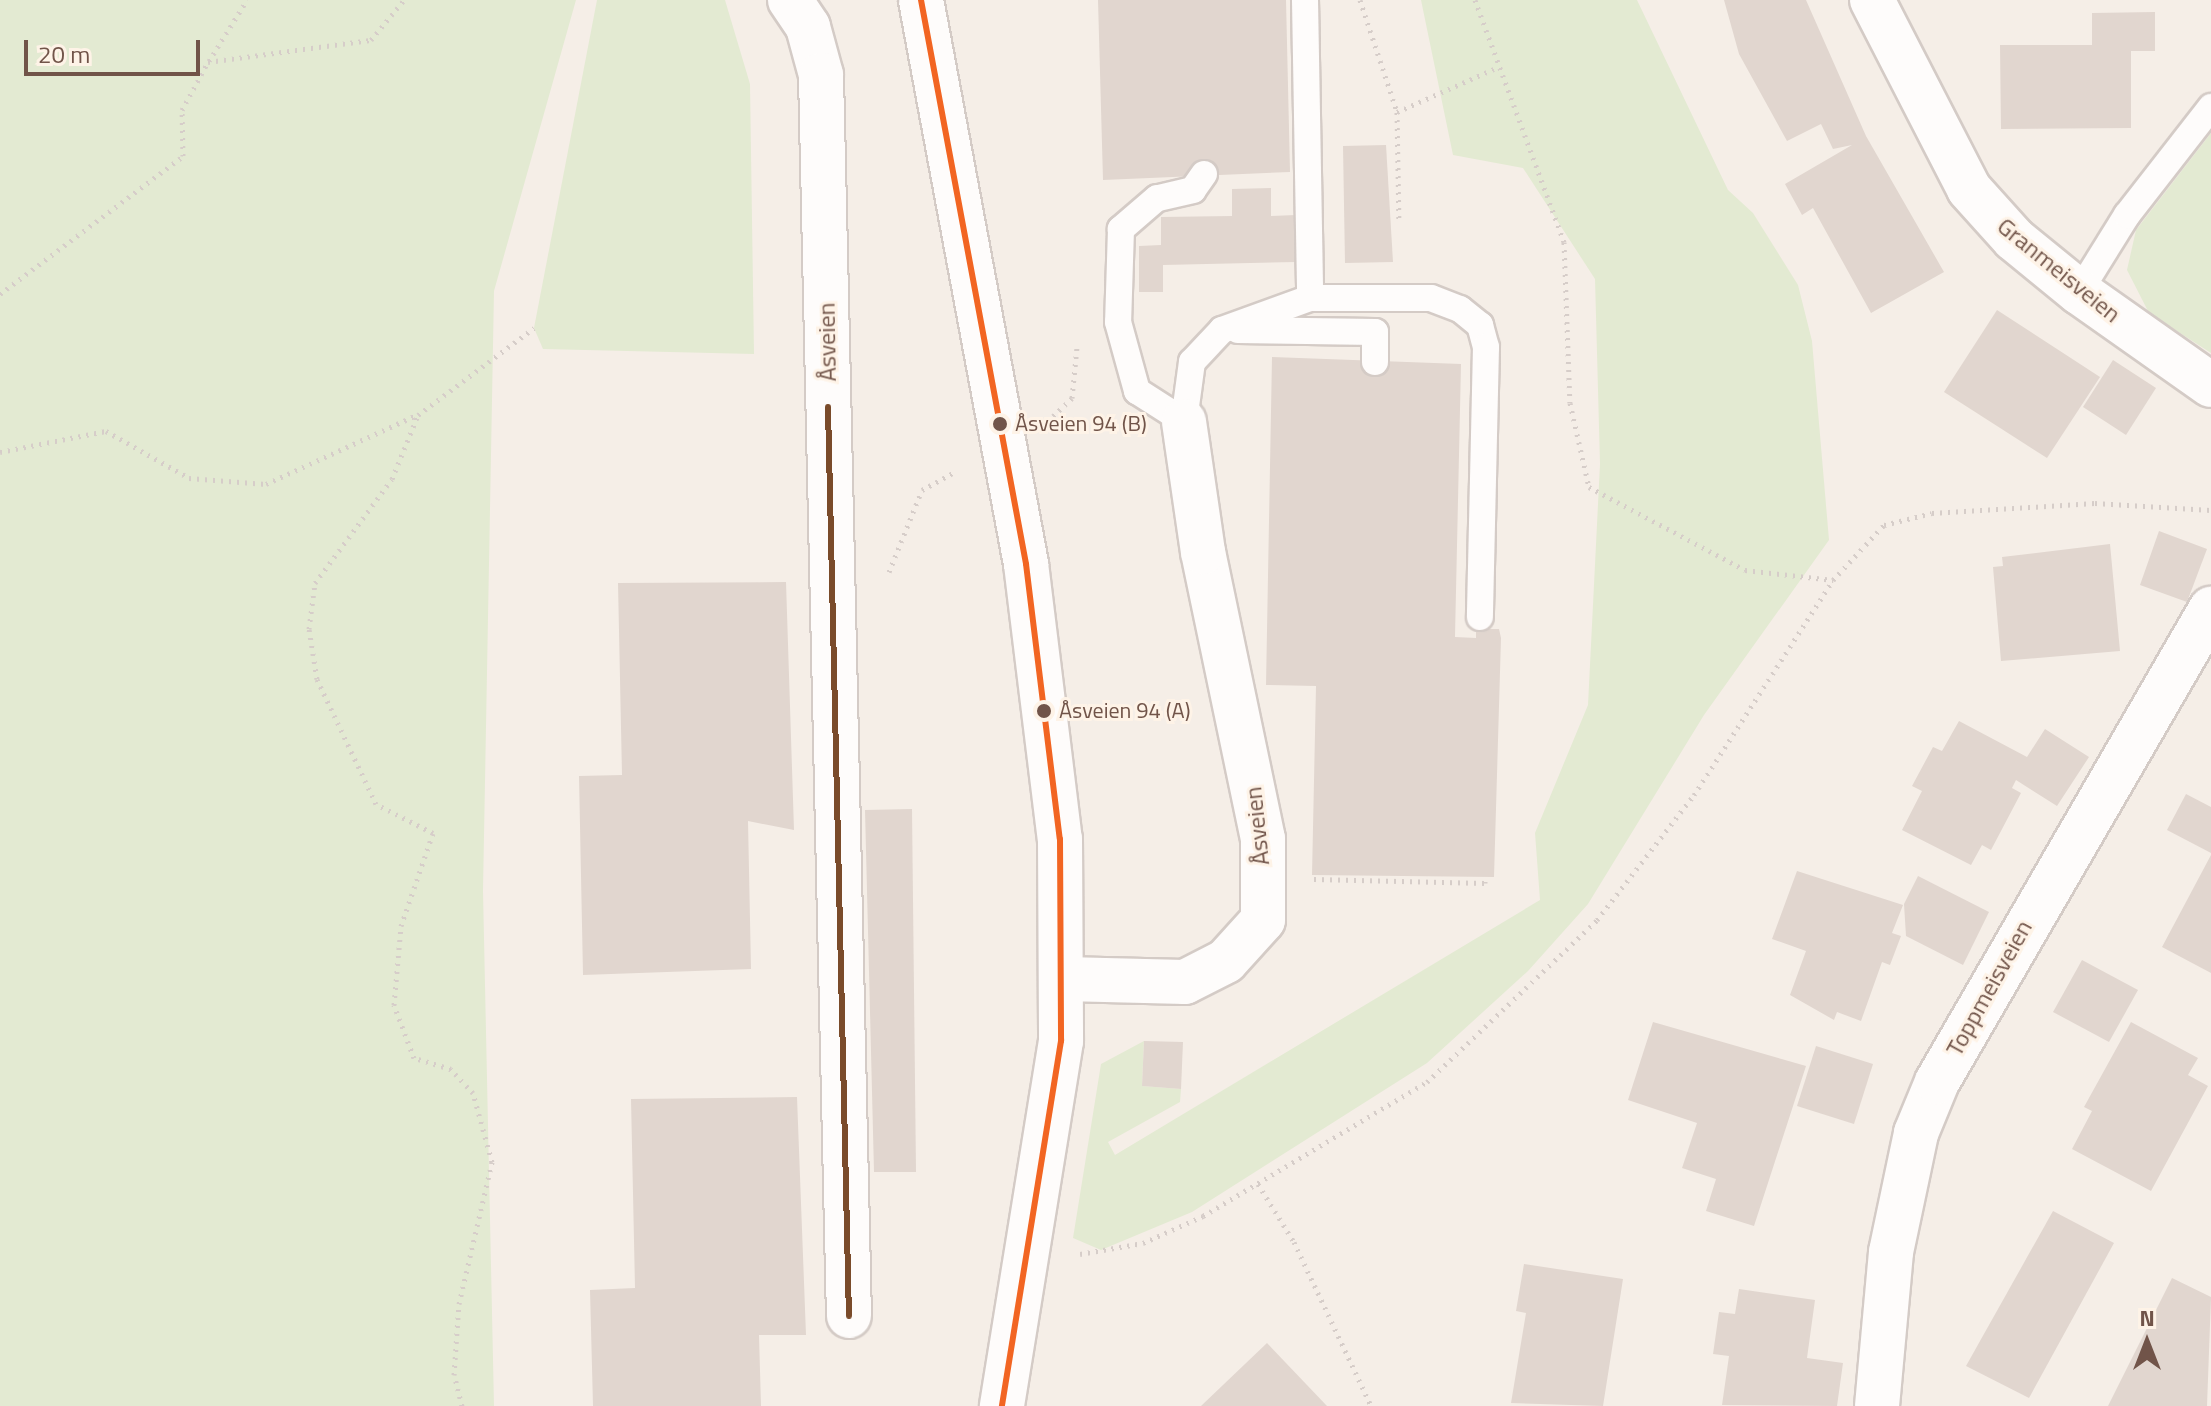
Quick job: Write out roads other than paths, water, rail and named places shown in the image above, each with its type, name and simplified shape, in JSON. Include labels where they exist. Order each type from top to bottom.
[{"type":"street","name":"Åsveien","points":[[790,0],[808,27],[821,75],[849,1316]]},
{"type":"street","points":[[921,0],[1026,564],[1060,839],[1065,979],[1002,1406]]},
{"type":"street","name":"Granmeisveien","points":[[1872,0],[1969,189],[2014,239],[2079,292],[2211,385]]},
{"type":"street","name":"Åsveien","points":[[1065,979],[1185,982],[1226,961],[1263,920],[1263,839],[1203,552],[1184,421]]},
{"type":"street","name":"Toppmeisveien","points":[[1877,1406],[1891,1252],[1916,1133],[1937,1082],[2211,609]]},
{"type":"lane","points":[[1305,0],[1310,298]]},
{"type":"lane","points":[[2079,292],[2127,215],[2211,107]]},
{"type":"lane","points":[[1204,174],[1193,190],[1157,198],[1121,229],[1118,322],[1137,391],[1184,421],[1192,362],[1222,330],[1310,298],[1431,298],[1480,325],[1486,347],[1480,617]]},
{"type":"lane","points":[[1222,330],[1375,332],[1375,362]]},
{"type":"place","name":"Åsveien 94 (B)","points":[[1000,424]]},
{"type":"place","name":"Åsveien 94 (A)","points":[[1044,711]]}]
